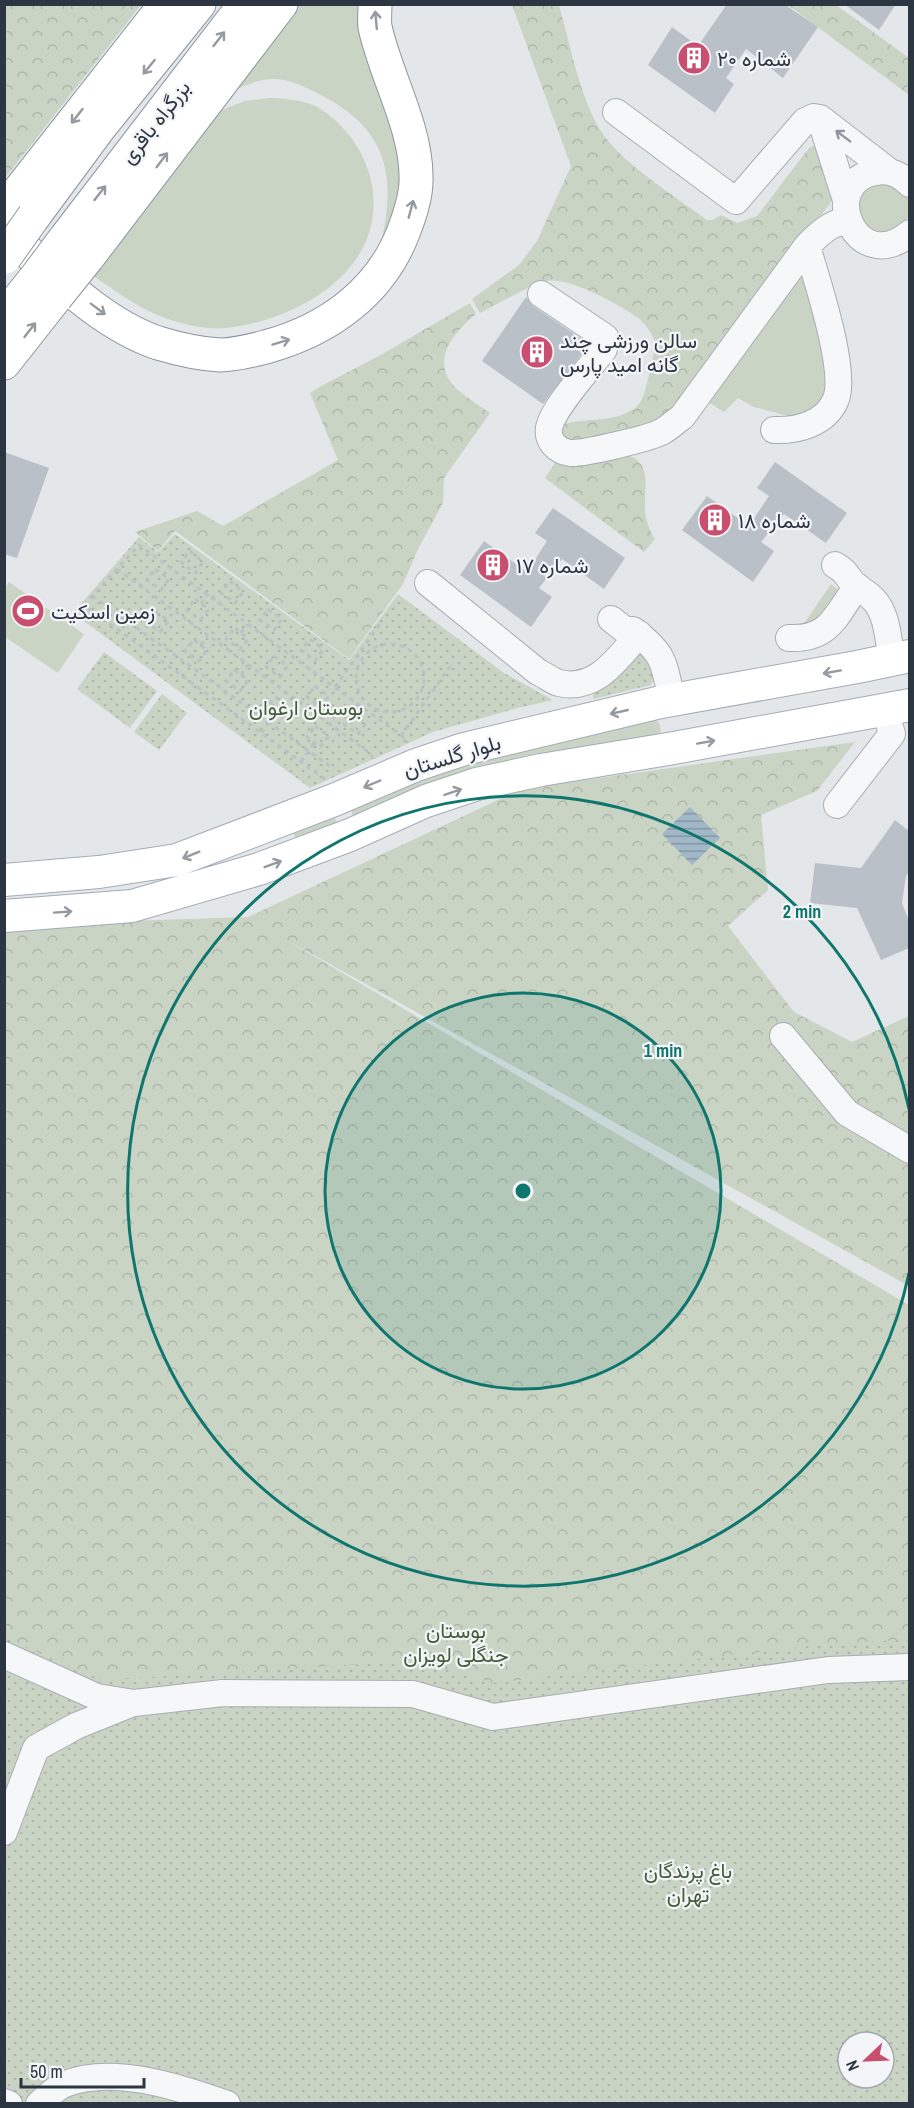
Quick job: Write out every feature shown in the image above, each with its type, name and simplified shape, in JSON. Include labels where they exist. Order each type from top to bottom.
[{"type":"highway","points":[[5,257],[17,209],[166,4]]},
{"type":"highway","name":"بزرگراه باقری","points":[[17,209],[99,128],[198,4]]},
{"type":"highway","name":"بزرگراه باقری","points":[[76,248],[245,4]]},
{"type":"highway","points":[[4,363],[45,288],[281,4]]},
{"type":"highway","points":[[4,231],[77,294],[117,324],[156,342],[188,351],[222,355],[290,340],[319,327],[362,295],[382,273],[396,251],[414,196],[417,175],[411,140],[375,26],[375,4]]},
{"type":"highway","points":[[4,317],[45,288]]},
{"type":"main road","name":"بلوار گلستان","points":[[4,880],[99,872],[177,860],[334,800],[416,765],[464,749],[666,701],[893,660]]},
{"type":"main road","points":[[893,660],[897,707]]},
{"type":"main road","points":[[666,701],[668,749]]},
{"type":"main road","name":"بلوار گلستان","points":[[4,916],[132,906],[260,869],[350,835],[426,801],[477,784],[541,770],[897,707]]},
{"type":"main road","points":[[334,800],[350,835]]},
{"type":"street","points":[[616,112],[736,201],[805,121],[814,117],[820,118],[902,175]]},
{"type":"street","points":[[820,118],[847,210],[858,236],[875,244],[894,243],[909,233]]},
{"type":"street","points":[[541,294],[605,337],[604,350],[559,408],[549,426],[548,437],[556,448],[570,453],[640,439],[663,431],[682,417],[807,246],[847,210],[855,183],[862,177],[880,171],[902,175]]},
{"type":"street","points":[[774,430],[801,428],[808,425],[828,411],[836,399],[837,364],[807,246]]},
{"type":"street","points":[[789,638],[802,639],[825,631],[843,577],[877,603],[884,617],[893,660]]},
{"type":"street","points":[[428,583],[538,672],[559,683],[579,684],[595,679],[626,623],[651,644],[663,659],[666,701]]},
{"type":"street","points":[[837,805],[892,734],[897,707]]},
{"type":"street","points":[[783,1036],[847,1113],[909,1150]]},
{"type":"street","points":[[4,1655],[97,1697],[134,1703],[223,1694],[414,1694],[493,1717],[828,1670],[909,1667]]},
{"type":"street","points":[[4,1832],[36,1748],[76,1726],[134,1703]]},
{"type":"street","points":[[39,2103],[62,2085],[89,2077],[151,2080],[226,2103]]},
{"type":"street","points":[[4,2102],[9,2103]]},
{"type":"path","points":[[334,800],[326,780],[84,605],[139,545],[406,739],[416,765]]},
{"type":"path","points":[[190,551],[203,562],[195,573],[189,568],[181,562],[190,551]]},
{"type":"path","points":[[162,574],[169,566]]},
{"type":"path","points":[[183,576],[189,568]]},
{"type":"path","points":[[117,569],[371,754],[384,779]]},
{"type":"path","points":[[155,569],[162,574],[169,579],[160,590],[147,580],[155,569]]},
{"type":"path","points":[[230,581],[243,592],[235,603],[229,598],[221,593],[230,581]]},
{"type":"path","points":[[201,603],[208,594]]},
{"type":"path","points":[[92,596],[334,769]]},
{"type":"path","points":[[223,606],[229,598]]},
{"type":"path","points":[[195,599],[201,603],[209,609],[200,620],[187,610],[195,599]]},
{"type":"path","points":[[162,616],[168,607]]},
{"type":"path","points":[[268,609],[282,619],[274,630],[267,626],[260,620],[268,609]]},
{"type":"path","points":[[155,611],[162,616],[168,621],[160,632],[146,622],[155,611]]},
{"type":"path","points":[[334,687],[382,621]]},
{"type":"path","points":[[241,633],[248,624]]},
{"type":"path","points":[[261,634],[267,626]]},
{"type":"path","points":[[147,636],[154,627]]},
{"type":"path","points":[[235,628],[241,633],[248,639],[240,650],[226,639],[235,628]]},
{"type":"path","points":[[201,645],[208,636]]},
{"type":"path","points":[[194,639],[201,645],[207,650],[199,661],[185,651],[194,639]]},
{"type":"path","points":[[310,639],[323,649],[315,661],[308,656],[301,650],[310,639]]},
{"type":"path","points":[[228,651],[233,644]]},
{"type":"path","points":[[381,645],[404,646],[413,652],[424,671],[425,683],[418,698],[406,709],[396,713],[385,713],[370,706],[359,693],[356,682],[357,670],[362,658],[370,650],[381,645]]},
{"type":"path","points":[[281,661],[287,652]]},
{"type":"path","points":[[187,664],[193,656]]},
{"type":"path","points":[[274,656],[281,661],[288,666],[280,677],[266,667],[274,656]]},
{"type":"path","points":[[302,664],[308,656]]},
{"type":"path","points":[[358,656],[362,658]]},
{"type":"path","points":[[401,736],[451,664]]},
{"type":"path","points":[[241,675],[248,665]]},
{"type":"path","points":[[234,670],[241,675],[248,680],[240,691],[226,681],[234,670]]},
{"type":"path","points":[[268,679],[273,672]]},
{"type":"path","points":[[321,691],[328,682]]},
{"type":"path","points":[[228,693],[233,686]]},
{"type":"path","points":[[315,686],[321,691],[328,696],[320,707],[306,697],[315,686]]},
{"type":"path","points":[[281,702],[287,694]]},
{"type":"path","points":[[275,697],[281,702],[289,708],[280,719],[267,708],[275,697]]},
{"type":"path","points":[[418,698],[424,702]]},
{"type":"path","points":[[308,709],[313,702]]},
{"type":"path","points":[[360,718],[370,706]]},
{"type":"path","points":[[352,712],[360,718],[366,723],[358,734],[344,724],[352,712]]},
{"type":"path","points":[[261,734],[274,714]]},
{"type":"path","points":[[322,732],[328,723]]},
{"type":"path","points":[[315,726],[322,732],[329,736],[320,747],[307,737],[315,726]]},
{"type":"path","points":[[301,762],[314,743]]},
{"type":"green space","points":[[4,5],[141,5],[5,178]]},
{"type":"green space","points":[[290,5],[366,5],[408,173],[380,247],[385,222],[387,177],[374,139],[360,123],[342,108],[319,94],[285,80],[257,81],[216,99]]},
{"type":"green space","points":[[512,5],[559,5],[581,87],[601,131],[635,167],[707,220],[713,220],[721,215],[737,223],[757,216],[809,148],[815,145],[834,198],[676,412],[651,426],[563,444],[560,425],[617,416],[638,405],[646,388],[654,355],[654,339],[638,318],[593,292],[555,281],[546,281],[531,287],[480,313],[472,299],[519,265],[537,241],[571,166]]},
{"type":"green space","points":[[788,5],[836,5],[909,58],[909,95]]},
{"type":"green space","points":[[269,98],[302,102],[322,110],[347,132],[364,159],[373,189],[372,220],[368,236],[345,273],[329,288],[290,311],[247,325],[205,328],[175,321],[146,310],[86,271],[219,111],[245,101]]},
{"type":"green space","points":[[877,180],[903,190],[908,198],[908,216],[904,225],[889,236],[863,230],[856,196]]},
{"type":"green space","points":[[805,253],[821,314],[828,400],[796,418],[754,407],[738,398],[724,412],[702,398]]},
{"type":"green space","points":[[470,303],[476,314],[451,340],[444,360],[445,371],[459,391],[490,413],[444,478],[443,503],[419,547],[403,584],[349,659],[175,531],[158,551],[135,532],[197,511],[223,526],[338,460],[310,393]]},
{"type":"green space","points":[[623,454],[639,462],[645,475],[646,516],[655,539],[644,552],[545,478],[555,463],[577,464]]},
{"type":"green space","name":"بوستان ارغوان","points":[[175,534],[349,660],[398,594],[504,673],[553,700],[433,732],[310,788],[73,613],[139,537],[158,552]]},
{"type":"green space","name":"زمین اسکیت","points":[[9,582],[84,634],[58,673],[5,637],[5,589]]},
{"type":"green space","points":[[831,584],[841,592],[818,623],[801,628]]},
{"type":"green space","points":[[104,652],[157,691],[130,728],[77,689]]},
{"type":"green space","points":[[635,652],[641,652],[649,661],[653,680],[651,685],[593,699],[593,691],[617,676]]},
{"type":"green space","points":[[162,694],[187,713],[159,750],[134,732]]},
{"type":"green space","points":[[652,718],[660,725],[660,736],[355,818],[352,814],[352,809],[434,771]]},
{"type":"green space","name":"بوستان جنگلی لویزان","points":[[855,742],[817,791],[761,815],[768,890],[728,926],[794,1012],[852,1042],[909,1016],[909,1286],[283,938],[909,1305],[909,2103],[5,2103],[4,925],[248,917],[521,789]]},
{"type":"green space","points":[[333,814],[339,826],[296,840],[294,834],[296,827]]},
{"type":"green space","name":"باغ پرندگان تهران","points":[[4,1635],[14,1642],[103,1680],[415,1661],[493,1683],[835,1643],[909,1640],[909,2103],[5,2103]]},
{"type":"water","points":[[690,807],[720,838],[692,865],[662,834]]},
{"type":"building","name":"شماره ۲۰","points":[[727,4],[784,4],[818,27],[783,78],[746,49],[726,78],[734,84],[715,113],[648,65],[672,27],[698,46]]},
{"type":"building","points":[[844,4],[896,4],[879,30]]},
{"type":"building","name":"سالن ورزشی چند گانه امید پارس","points":[[526,297],[533,306],[589,344],[543,404],[482,361]]},
{"type":"building","points":[[4,452],[49,468],[17,558],[4,554]]},
{"type":"building","name":"شماره ۱۸","points":[[775,462],[847,513],[826,543],[784,514],[761,542],[774,551],[753,582],[682,530],[707,496],[749,526],[769,496],[757,488]]},
{"type":"building","name":"شماره ۱۷","points":[[553,508],[625,558],[604,589],[562,559],[539,588],[552,597],[531,627],[460,575],[484,541],[527,572],[547,541],[535,533]]},
{"type":"building","points":[[895,820],[909,831],[909,872],[906,876],[902,903],[909,921],[909,948],[881,960],[857,908],[810,903],[815,863],[861,868]]},
{"type":"place","name":"شماره ۲۰","points":[[694,58]]},
{"type":"place","name":"سالن ورزشی چند گانه امید پارس","points":[[537,352]]},
{"type":"place","name":"شماره ۱۸","points":[[715,520]]},
{"type":"place","name":"شماره ۱۷","points":[[493,565]]},
{"type":"place","name":"زمین اسکیت","points":[[28,611]]}]
